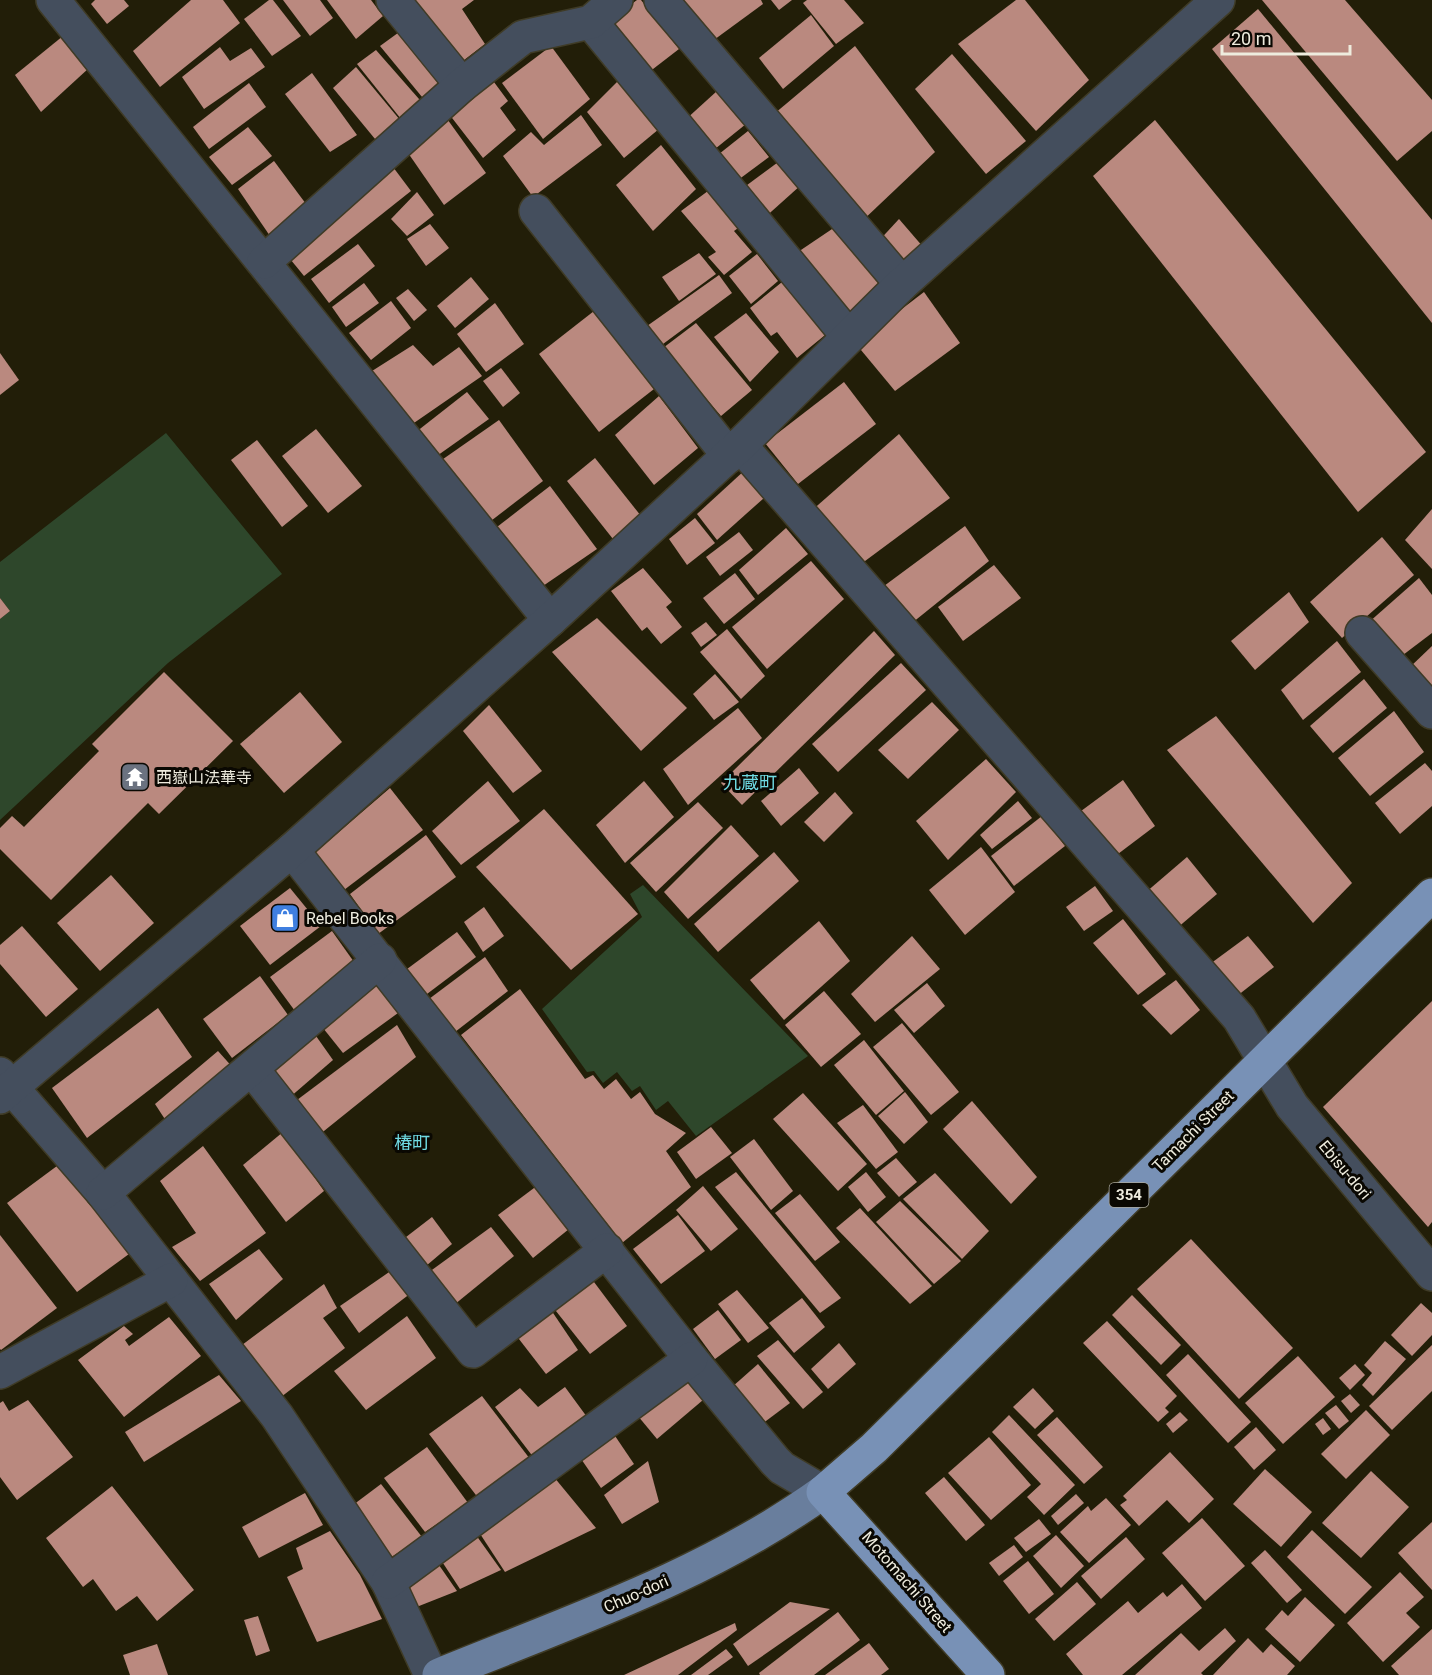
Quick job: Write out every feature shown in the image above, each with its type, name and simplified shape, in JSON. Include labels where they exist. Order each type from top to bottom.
[{"type":"highway","name":"Tamachi Street","points":[[823,1491],[874,1448],[1432,895]]},
{"type":"highway","name":"Motomachi Street","points":[[823,1491],[988,1675]]},
{"type":"main road","name":"Chuo-dori","points":[[439,1675],[621,1601],[689,1570],[766,1529],[823,1491]]},
{"type":"street","points":[[52,0],[550,620]]},
{"type":"street","points":[[393,0],[462,84]]},
{"type":"street","points":[[264,262],[462,84],[523,37],[591,22],[616,0]]},
{"type":"street","points":[[662,0],[902,284]]},
{"type":"street","points":[[431,1675],[388,1582],[277,1416],[103,1193],[58,1140],[4,1086],[292,850],[550,620],[735,451],[902,284],[1218,0]]},
{"type":"street","points":[[591,22],[848,336]]},
{"type":"street","name":"Ebisu-dori","points":[[536,211],[735,451],[1239,1018],[1292,1106],[1432,1275]]},
{"type":"street","points":[[1362,633],[1432,712]]},
{"type":"street","points":[[292,850],[691,1359],[782,1468],[823,1491]]},
{"type":"street","points":[[103,1193],[380,960]]},
{"type":"street","points":[[252,1069],[473,1351],[607,1250]]},
{"type":"street","points":[[0,1372],[171,1280]]},
{"type":"street","points":[[388,1582],[691,1359]]},
{"type":"green space","points":[[166,433],[282,574],[168,663],[0,820],[0,619],[10,611],[0,598],[0,562]]},
{"type":"green space","points":[[643,885],[808,1056],[696,1136],[668,1101],[656,1110],[640,1086],[632,1091],[617,1072],[603,1083],[594,1071],[587,1072],[542,1009],[642,917],[630,894]]},
{"type":"building","points":[[95,0],[124,0],[129,6],[107,24],[91,4]]},
{"type":"building","points":[[191,0],[223,0],[240,23],[160,87],[133,51]]},
{"type":"building","points":[[269,0],[273,0],[301,36],[272,56],[244,19]]},
{"type":"building","points":[[283,0],[320,0],[333,18],[310,36]]},
{"type":"building","points":[[327,0],[371,0],[383,16],[356,39]]},
{"type":"building","points":[[403,0],[474,0],[462,9],[485,44],[455,67]]},
{"type":"building","points":[[637,0],[641,0],[679,49],[644,76],[602,26]]},
{"type":"building","points":[[670,0],[761,0],[763,4],[707,45]]},
{"type":"building","points":[[771,0],[792,0],[779,10]]},
{"type":"building","points":[[807,0],[844,0],[864,23],[836,44],[803,3]]},
{"type":"building","points":[[1016,0],[1025,0],[1089,80],[1036,131],[958,44]]},
{"type":"building","points":[[1262,0],[1345,0],[1432,100],[1432,131],[1397,161]]},
{"type":"building","points":[[1258,9],[1432,220],[1432,323],[1212,49]]},
{"type":"building","points":[[811,15],[834,46],[783,89],[759,58]]},
{"type":"building","points":[[402,30],[447,86],[427,103],[380,46]]},
{"type":"building","points":[[63,36],[89,68],[41,112],[15,75]]},
{"type":"building","points":[[551,46],[590,99],[543,139],[502,83]]},
{"type":"building","points":[[855,46],[935,152],[860,223],[774,114]]},
{"type":"building","points":[[220,47],[230,61],[251,48],[265,67],[204,109],[182,77]]},
{"type":"building","points":[[376,50],[426,107],[405,124],[357,64]]},
{"type":"building","points":[[952,54],[1026,141],[986,174],[915,89]]},
{"type":"building","points":[[356,67],[405,126],[380,145],[333,88]]},
{"type":"building","points":[[312,73],[357,135],[330,152],[285,94]]},
{"type":"building","points":[[491,78],[508,101],[500,108],[516,130],[483,158],[449,114]]},
{"type":"building","points":[[621,78],[659,129],[624,158],[587,112]]},
{"type":"building","points":[[249,83],[266,107],[209,149],[193,127]]},
{"type":"building","points":[[717,91],[746,124],[710,153],[684,121]]},
{"type":"building","points":[[581,115],[602,145],[533,197],[503,156],[531,132],[544,145]]},
{"type":"building","points":[[445,116],[486,173],[444,205],[406,150]]},
{"type":"building","points":[[1155,120],[1426,452],[1358,512],[1093,176]]},
{"type":"building","points":[[248,127],[272,156],[232,185],[209,157]]},
{"type":"building","points":[[748,131],[769,157],[734,183],[714,158]]},
{"type":"building","points":[[661,145],[696,189],[653,231],[616,185]]},
{"type":"building","points":[[781,160],[801,185],[762,220],[739,191]]},
{"type":"building","points":[[274,161],[309,208],[270,236],[238,189]]},
{"type":"building","points":[[393,167],[411,191],[304,276],[282,249]]},
{"type":"building","points":[[712,188],[745,223],[734,231],[752,252],[724,275],[708,257],[716,252],[681,211]]},
{"type":"building","points":[[417,192],[434,215],[407,236],[391,219]]},
{"type":"building","points":[[899,219],[924,248],[896,271],[875,245]]},
{"type":"building","points":[[430,224],[449,248],[426,266],[407,239]]},
{"type":"building","points":[[838,225],[884,285],[843,318],[795,254]]},
{"type":"building","points":[[358,244],[375,266],[329,303],[311,279]]},
{"type":"building","points":[[699,253],[716,274],[679,301],[662,277]]},
{"type":"building","points":[[757,254],[778,281],[751,304],[729,276]]},
{"type":"building","points":[[719,275],[732,293],[663,344],[647,326]]},
{"type":"building","points":[[471,277],[489,299],[455,328],[437,306]]},
{"type":"building","points":[[787,278],[830,331],[797,358],[777,332],[771,336],[750,308]]},
{"type":"building","points":[[364,283],[379,303],[346,327],[332,307]]},
{"type":"building","points":[[408,289],[427,310],[414,321],[396,298]]},
{"type":"building","points":[[924,292],[960,343],[895,391],[856,344]]},
{"type":"building","points":[[391,301],[411,328],[371,360],[349,333]]},
{"type":"building","points":[[495,303],[524,344],[486,372],[457,334]]},
{"type":"building","points":[[594,311],[654,389],[599,432],[539,354]]},
{"type":"building","points":[[746,313],[779,352],[750,382],[714,337]]},
{"type":"building","points":[[696,323],[752,390],[721,416],[663,348]]},
{"type":"building","points":[[413,345],[433,366],[459,347],[482,376],[411,425],[372,371]]},
{"type":"building","points":[[0,353],[19,380],[0,395]]},
{"type":"building","points":[[501,368],[520,393],[503,407],[483,381]]},
{"type":"building","points":[[844,382],[876,424],[798,484],[765,443]]},
{"type":"building","points":[[467,392],[489,419],[434,458],[416,432]]},
{"type":"building","points":[[659,396],[698,448],[654,485],[615,435]]},
{"type":"building","points":[[499,420],[543,481],[483,527],[436,464]]},
{"type":"building","points":[[316,429],[362,486],[328,513],[282,456]]},
{"type":"building","points":[[899,434],[950,498],[857,567],[810,512]]},
{"type":"building","points":[[257,440],[308,506],[282,527],[231,460]]},
{"type":"building","points":[[595,458],[641,516],[613,539],[567,481]]},
{"type":"building","points":[[745,470],[765,497],[717,540],[697,514]]},
{"type":"building","points":[[550,486],[597,549],[540,588],[493,530]]},
{"type":"building","points":[[1432,509],[1432,569],[1405,540]]},
{"type":"building","points":[[695,518],[715,543],[687,565],[669,539]]},
{"type":"building","points":[[965,526],[989,561],[912,623],[884,586]]},
{"type":"building","points":[[786,528],[808,554],[758,595],[739,570]]},
{"type":"building","points":[[739,532],[753,550],[720,576],[706,557]]},
{"type":"building","points":[[1382,537],[1414,575],[1342,638],[1310,602]]},
{"type":"building","points":[[811,561],[844,599],[767,669],[732,627]]},
{"type":"building","points":[[994,565],[1021,598],[963,641],[938,607]]},
{"type":"building","points":[[643,568],[672,602],[666,607],[682,627],[661,644],[647,627],[642,631],[611,591]]},
{"type":"building","points":[[735,573],[755,599],[724,624],[703,598]]},
{"type":"building","points":[[1419,578],[1432,595],[1432,633],[1399,658],[1368,623]]},
{"type":"building","points":[[1289,592],[1309,622],[1255,670],[1231,641]]},
{"type":"building","points":[[0,598],[10,611],[0,619]]},
{"type":"building","points":[[597,618],[687,708],[641,751],[552,652]]},
{"type":"building","points":[[706,622],[717,635],[701,647],[691,633]]},
{"type":"building","points":[[727,629],[765,676],[741,699],[700,652]]},
{"type":"building","points":[[874,631],[895,655],[742,805],[721,783]]},
{"type":"building","points":[[1337,641],[1361,672],[1303,720],[1281,690]]},
{"type":"building","points":[[1432,646],[1432,696],[1408,669]]},
{"type":"building","points":[[901,663],[926,690],[838,772],[812,744]]},
{"type":"building","name":"西嶽山法華寺","points":[[164,672],[233,741],[159,814],[148,803],[51,900],[0,849],[0,828],[12,816],[24,827],[99,751],[92,744]]},
{"type":"building","points":[[715,674],[739,702],[714,720],[693,694]]},
{"type":"building","points":[[1364,679],[1387,708],[1333,753],[1310,726]]},
{"type":"building","points":[[300,692],[342,742],[284,793],[240,744]]},
{"type":"building","points":[[932,702],[959,730],[908,779],[878,750]]},
{"type":"building","points":[[489,705],[542,771],[513,793],[463,731]]},
{"type":"building","points":[[738,708],[762,738],[688,805],[663,769]]},
{"type":"building","points":[[1394,711],[1424,752],[1370,796],[1338,758]]},
{"type":"building","points":[[1216,716],[1352,883],[1313,923],[1167,750]]},
{"type":"building","points":[[986,759],[1016,792],[948,860],[916,821]]},
{"type":"building","points":[[1425,763],[1432,771],[1432,806],[1400,834],[1375,803]]},
{"type":"building","points":[[799,768],[819,793],[781,826],[761,801]]},
{"type":"building","points":[[1123,780],[1155,826],[1110,860],[1077,814]]},
{"type":"building","points":[[488,781],[520,821],[461,865],[432,831]]},
{"type":"building","points":[[644,781],[674,817],[625,863],[596,825]]},
{"type":"building","points":[[390,788],[423,830],[344,890],[311,856]]},
{"type":"building","points":[[835,792],[853,813],[824,842],[804,822]]},
{"type":"building","points":[[1018,801],[1032,818],[992,849],[980,835]]},
{"type":"building","points":[[698,802],[723,828],[656,892],[630,863]]},
{"type":"building","points":[[544,809],[638,914],[571,970],[476,867]]},
{"type":"building","points":[[1042,816],[1065,846],[1014,886],[991,856]]},
{"type":"building","points":[[731,825],[759,856],[688,919],[664,892]]},
{"type":"building","points":[[426,835],[456,877],[378,934],[350,894]]},
{"type":"building","points":[[981,847],[1015,892],[965,935],[929,890]]},
{"type":"building","points":[[774,852],[799,881],[718,952],[694,924]]},
{"type":"building","points":[[1187,857],[1217,894],[1176,929],[1145,893]]},
{"type":"building","points":[[111,875],[154,923],[100,971],[57,923]]},
{"type":"building","points":[[1095,886],[1113,911],[1084,931],[1066,907]]},
{"type":"building","points":[[290,888],[321,926],[270,965],[240,926]]},
{"type":"building","points":[[484,907],[504,936],[483,952],[464,922]]},
{"type":"building","points":[[1123,919],[1166,974],[1138,995],[1093,943]]},
{"type":"building","points":[[819,921],[850,961],[784,1020],[750,980]]},
{"type":"building","points":[[22,926],[78,989],[46,1017],[0,964],[0,945]]},
{"type":"building","points":[[332,931],[354,962],[295,1011],[270,977]]},
{"type":"building","points":[[457,932],[476,957],[423,997],[403,972]]},
{"type":"building","points":[[912,936],[940,969],[875,1022],[851,994]]},
{"type":"building","points":[[1248,936],[1274,967],[1237,996],[1210,964]]},
{"type":"building","points":[[485,957],[508,991],[455,1032],[429,999]]},
{"type":"building","points":[[260,976],[288,1015],[232,1058],[203,1019]]},
{"type":"building","points":[[1176,980],[1200,1010],[1171,1035],[1142,1005]]},
{"type":"building","points":[[377,983],[398,1013],[343,1053],[323,1028]]},
{"type":"building","points":[[927,983],[945,1006],[914,1033],[894,1010]]},
{"type":"building","points":[[520,989],[585,1079],[593,1075],[604,1089],[616,1079],[631,1099],[640,1092],[655,1114],[686,1133],[666,1151],[691,1187],[622,1243],[461,1035]]},
{"type":"building","points":[[824,991],[861,1034],[821,1067],[785,1025]]},
{"type":"building","points":[[1432,1001],[1432,1222],[1428,1227],[1323,1107]]},
{"type":"building","points":[[158,1008],[192,1057],[87,1138],[52,1088]]},
{"type":"building","points":[[902,1023],[959,1092],[931,1115],[873,1047]]},
{"type":"building","points":[[397,1025],[416,1057],[319,1135],[293,1103]]},
{"type":"building","points":[[316,1036],[333,1060],[289,1098],[269,1071]]},
{"type":"building","points":[[864,1040],[904,1091],[876,1115],[834,1065]]},
{"type":"building","points":[[218,1051],[235,1070],[170,1127],[155,1104]]},
{"type":"building","points":[[905,1092],[928,1122],[904,1144],[878,1116]]},
{"type":"building","points":[[803,1093],[867,1164],[838,1191],[773,1119]]},
{"type":"building","points":[[972,1101],[1037,1177],[1011,1204],[943,1129]]},
{"type":"building","points":[[863,1105],[898,1152],[876,1169],[837,1123]]},
{"type":"building","points":[[711,1127],[732,1153],[696,1179],[677,1152]]},
{"type":"building","points":[[283,1132],[324,1191],[286,1222],[243,1165]]},
{"type":"building","points":[[754,1139],[793,1191],[771,1210],[730,1157]]},
{"type":"building","points":[[203,1146],[266,1233],[200,1281],[172,1247],[196,1233],[160,1181]]},
{"type":"building","points":[[896,1158],[917,1182],[899,1197],[877,1173]]},
{"type":"building","points":[[61,1163],[129,1254],[77,1292],[7,1203]]},
{"type":"building","points":[[736,1172],[841,1298],[820,1313],[715,1187]]},
{"type":"building","points":[[866,1172],[886,1197],[868,1212],[848,1187]]},
{"type":"building","points":[[935,1173],[989,1231],[962,1259],[903,1199]]},
{"type":"building","points":[[538,1185],[569,1229],[533,1258],[498,1215]]},
{"type":"building","points":[[703,1186],[738,1229],[711,1251],[676,1210]]},
{"type":"building","points":[[800,1194],[840,1242],[815,1261],[775,1213]]},
{"type":"building","points":[[900,1201],[961,1261],[934,1284],[876,1222]]},
{"type":"building","points":[[860,1208],[932,1286],[910,1304],[836,1228]]},
{"type":"building","points":[[678,1215],[705,1251],[661,1284],[633,1249]]},
{"type":"building","points":[[432,1217],[452,1244],[420,1271],[397,1244]]},
{"type":"building","points":[[491,1227],[514,1256],[449,1309],[425,1275]]},
{"type":"building","points":[[0,1235],[57,1308],[1,1350],[0,1349]]},
{"type":"building","points":[[1191,1239],[1293,1348],[1239,1399],[1137,1289]]},
{"type":"building","points":[[259,1249],[283,1279],[236,1320],[209,1284]]},
{"type":"building","points":[[395,1268],[411,1293],[359,1333],[340,1306]]},
{"type":"building","points":[[591,1278],[627,1326],[590,1354],[552,1306]]},
{"type":"building","points":[[324,1284],[337,1308],[323,1318],[345,1348],[281,1397],[242,1345]]},
{"type":"building","points":[[737,1290],[769,1328],[748,1343],[718,1304]]},
{"type":"building","points":[[1132,1295],[1181,1345],[1161,1365],[1112,1315]]},
{"type":"building","points":[[802,1298],[825,1327],[794,1353],[769,1323]]},
{"type":"building","points":[[1421,1303],[1432,1313],[1432,1335],[1412,1356],[1391,1335]]},
{"type":"building","points":[[547,1304],[578,1350],[546,1374],[512,1330]]},
{"type":"building","points":[[718,1310],[741,1340],[715,1359],[693,1329]]},
{"type":"building","points":[[407,1316],[436,1358],[366,1410],[334,1371]]},
{"type":"building","points":[[169,1317],[201,1356],[124,1417],[78,1360],[124,1326],[133,1334],[125,1340],[129,1346]]},
{"type":"building","points":[[1107,1321],[1177,1396],[1165,1408],[1169,1412],[1158,1422],[1083,1343]]},
{"type":"building","points":[[778,1340],[823,1392],[803,1409],[757,1356]]},
{"type":"building","points":[[1385,1341],[1406,1359],[1373,1396],[1362,1385],[1372,1373],[1364,1365]]},
{"type":"building","points":[[839,1343],[856,1364],[828,1389],[811,1369]]},
{"type":"building","points":[[1432,1345],[1432,1391],[1392,1430],[1369,1406]]},
{"type":"building","points":[[1188,1354],[1251,1422],[1228,1443],[1166,1375]]},
{"type":"building","points":[[1298,1356],[1335,1397],[1283,1444],[1245,1403]]},
{"type":"building","points":[[758,1364],[790,1403],[762,1424],[732,1387]]},
{"type":"building","points":[[1355,1364],[1365,1375],[1350,1390],[1339,1378]]},
{"type":"building","points":[[681,1374],[703,1400],[657,1439],[633,1410]]},
{"type":"building","points":[[219,1375],[241,1401],[144,1462],[125,1432]]},
{"type":"building","points":[[565,1387],[587,1417],[534,1458],[495,1407],[520,1388],[538,1407]]},
{"type":"building","points":[[1033,1388],[1054,1411],[1035,1429],[1013,1407]]},
{"type":"building","points":[[1350,1394],[1360,1405],[1351,1413],[1341,1401]]},
{"type":"building","points":[[482,1396],[530,1459],[479,1499],[429,1434]]},
{"type":"building","points":[[28,1400],[73,1457],[17,1500],[0,1477],[0,1403],[3,1401],[9,1411]]},
{"type":"building","points":[[1336,1405],[1349,1421],[1339,1429],[1325,1413]]},
{"type":"building","points":[[1366,1410],[1390,1435],[1346,1479],[1321,1454]]},
{"type":"building","points":[[1180,1412],[1188,1420],[1173,1433],[1166,1424]]},
{"type":"building","points":[[1009,1415],[1075,1485],[1044,1515],[1027,1497],[1041,1484],[992,1432]]},
{"type":"building","points":[[1057,1417],[1103,1467],[1084,1484],[1037,1435]]},
{"type":"building","points":[[1323,1418],[1331,1429],[1323,1435],[1315,1424]]},
{"type":"building","points":[[609,1427],[634,1464],[601,1488],[575,1450]]},
{"type":"building","points":[[1256,1427],[1276,1450],[1254,1470],[1234,1447]]},
{"type":"building","points":[[989,1437],[1031,1485],[991,1520],[948,1473]]},
{"type":"building","points":[[427,1447],[468,1503],[425,1532],[384,1478]]},
{"type":"building","points":[[1170,1452],[1214,1499],[1189,1523],[1167,1500],[1139,1526],[1120,1505],[1127,1500],[1123,1496]]},
{"type":"building","points":[[648,1461],[659,1502],[622,1524],[604,1495]]},
{"type":"building","points":[[1265,1469],[1312,1512],[1281,1547],[1233,1504]]},
{"type":"building","points":[[549,1471],[596,1528],[505,1572],[473,1523]]},
{"type":"building","points":[[1371,1471],[1409,1507],[1361,1558],[1322,1523]]},
{"type":"building","points":[[944,1477],[985,1525],[966,1541],[925,1493]]},
{"type":"building","points":[[381,1484],[422,1537],[387,1560],[349,1508]]},
{"type":"building","points":[[112,1486],[194,1590],[157,1621],[137,1596],[116,1611],[93,1579],[83,1587],[46,1538]]},
{"type":"building","points":[[305,1493],[323,1525],[259,1558],[242,1527]]},
{"type":"building","points":[[1076,1494],[1084,1503],[1058,1525],[1051,1516]]},
{"type":"building","points":[[1106,1498],[1131,1525],[1089,1563],[1060,1532],[1088,1506],[1091,1511]]},
{"type":"building","points":[[1202,1518],[1245,1566],[1205,1601],[1162,1553]]},
{"type":"building","points":[[1039,1519],[1051,1534],[1026,1552],[1014,1538]]},
{"type":"building","points":[[1432,1522],[1432,1590],[1398,1553]]},
{"type":"building","points":[[471,1528],[501,1570],[460,1589],[437,1554]]},
{"type":"building","points":[[1312,1530],[1372,1587],[1345,1614],[1287,1557]]},
{"type":"building","points":[[330,1531],[360,1575],[382,1619],[317,1642],[287,1577],[303,1569],[296,1548]]},
{"type":"building","points":[[1056,1535],[1084,1566],[1061,1588],[1033,1556]]},
{"type":"building","points":[[1126,1537],[1145,1559],[1101,1599],[1081,1576]]},
{"type":"building","points":[[1014,1545],[1023,1557],[999,1576],[989,1563]]},
{"type":"building","points":[[1265,1550],[1302,1590],[1287,1603],[1251,1563]]},
{"type":"building","points":[[432,1555],[457,1591],[414,1608],[400,1584]]},
{"type":"building","points":[[1028,1561],[1054,1594],[1029,1614],[1003,1581]]},
{"type":"building","points":[[1400,1572],[1424,1597],[1406,1613],[1420,1627],[1383,1662],[1347,1623]]},
{"type":"building","points":[[1077,1582],[1096,1604],[1054,1641],[1035,1619]]},
{"type":"building","points":[[1182,1584],[1202,1608],[1122,1675],[1083,1675],[1066,1654],[1128,1601],[1138,1613],[1163,1592],[1167,1597]]},
{"type":"building","points":[[1305,1597],[1335,1625],[1300,1662],[1265,1629],[1282,1610],[1288,1616]]},
{"type":"building","points":[[790,1602],[830,1609],[748,1666],[733,1644]]},
{"type":"building","points":[[838,1612],[860,1640],[814,1675],[760,1675],[759,1673]]},
{"type":"building","points":[[258,1616],[270,1651],[256,1656],[244,1620]]},
{"type":"building","points":[[735,1623],[737,1630],[678,1675],[624,1675]]},
{"type":"building","points":[[1225,1628],[1236,1641],[1201,1673],[1203,1675],[1135,1675],[1181,1633],[1199,1651]]},
{"type":"building","points":[[1432,1629],[1432,1675],[1399,1675],[1391,1666]]},
{"type":"building","points":[[1248,1638],[1263,1653],[1271,1644],[1295,1666],[1287,1675],[1213,1675]]},
{"type":"building","points":[[869,1643],[889,1669],[881,1675],[825,1675]]},
{"type":"building","points":[[157,1644],[168,1675],[130,1675],[123,1655]]},
{"type":"building","points":[[726,1649],[733,1657],[708,1675],[691,1675]]},
{"type":"place","name":"西嶽山法華寺","points":[[135,777]]},
{"type":"place","name":"Rebel Books","points":[[285,918]]},
{"type":"district","name":"九蔵町","points":[[750,782]]},
{"type":"district","name":"椿町","points":[[412,1142]]}]
